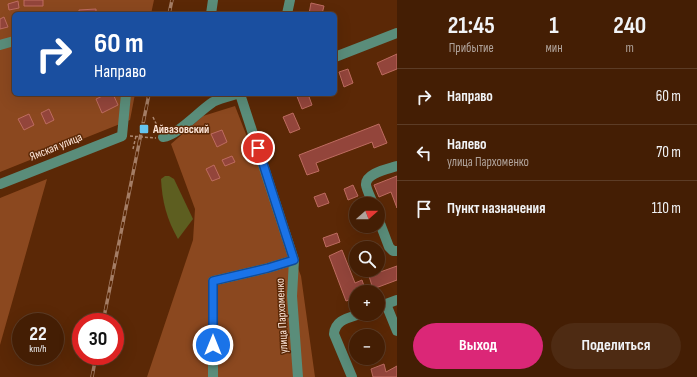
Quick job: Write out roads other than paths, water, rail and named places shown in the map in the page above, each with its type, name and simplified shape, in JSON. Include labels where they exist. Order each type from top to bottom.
[{"type":"street","points":[[212,12],[213,0]]},
{"type":"street","points":[[287,12],[290,0]]},
{"type":"street","points":[[337,56],[397,33]]},
{"type":"street","points":[[0,45],[12,42]]},
{"type":"street","name":"Ямская улица","points":[[0,184],[122,136],[126,96]]},
{"type":"street","points":[[163,137],[177,131],[192,117],[215,100],[230,96]]},
{"type":"street","name":"улица Пархоменко","points":[[239,96],[294,260],[292,296],[298,377]]},
{"type":"street","points":[[370,197],[366,185],[367,179],[372,175],[397,166]]},
{"type":"street","points":[[384,233],[389,247],[393,251],[397,251]]},
{"type":"street","points":[[213,377],[213,281],[268,268],[294,260]]},
{"type":"street","points":[[385,305],[397,300]]},
{"type":"street","points":[[385,311],[397,331]]},
{"type":"street","points":[[349,318],[338,322],[334,334],[352,377]]},
{"type":"railway","points":[[169,12],[172,0]]},
{"type":"railway","points":[[105,313],[149,96]]},
{"type":"railway","points":[[92,377],[94,365]]},
{"type":"place","name":"Айвазовский","points":[[144,129]]}]
